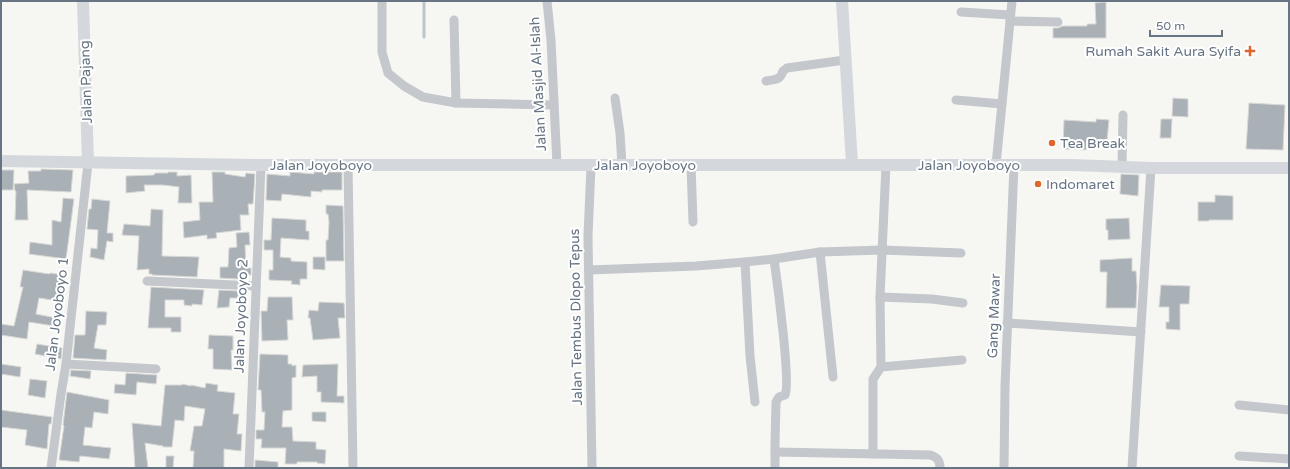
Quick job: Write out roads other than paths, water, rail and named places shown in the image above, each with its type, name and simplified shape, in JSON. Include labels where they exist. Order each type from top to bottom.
[{"type":"main road","name":"Jalan Pajang","points":[[83,1],[88,163]]},
{"type":"main road","points":[[842,1],[852,164]]},
{"type":"main road","name":"Jalan Joyoboyo","points":[[1,161],[261,165],[591,166],[852,164],[996,166],[1073,165],[1151,168],[1289,168]]},
{"type":"street","points":[[382,1],[382,52],[388,73],[404,86],[423,97],[456,103],[554,105]]},
{"type":"street","name":"Jalan Masjid Al-Islah","points":[[547,1],[557,165]]},
{"type":"street","points":[[996,166],[1012,1]]},
{"type":"street","points":[[961,12],[1058,22]]},
{"type":"street","points":[[454,20],[456,103]]},
{"type":"street","points":[[766,81],[781,77],[783,70],[787,68],[845,60]]},
{"type":"street","points":[[615,98],[622,165]]},
{"type":"street","points":[[956,100],[1002,104]]},
{"type":"street","points":[[1122,166],[1123,115]]},
{"type":"street","name":"Jalan Joyoboyo 1","points":[[51,468],[66,364],[88,163]]},
{"type":"street","name":"Jalan Joyoboyo 2","points":[[249,468],[261,165]]},
{"type":"street","points":[[348,165],[353,468]]},
{"type":"street","points":[[691,165],[693,222]]},
{"type":"street","points":[[873,454],[873,379],[881,367],[880,297],[886,165]]},
{"type":"street","name":"Gang Mawar","points":[[1004,468],[1005,387],[1014,165]]},
{"type":"street","name":"Jalan Tembus Dlopo Tepus","points":[[591,166],[588,270],[592,468]]},
{"type":"street","points":[[1132,468],[1151,168]]},
{"type":"street","points":[[588,270],[696,266],[774,259],[820,252],[882,250],[961,253]]},
{"type":"street","points":[[820,252],[833,376]]},
{"type":"street","points":[[774,259],[787,390],[785,394],[779,397],[776,402],[776,468]]},
{"type":"street","points":[[745,262],[750,356],[755,402]]},
{"type":"street","points":[[147,281],[256,286]]},
{"type":"street","points":[[880,297],[932,299],[963,303]]},
{"type":"street","points":[[1008,323],[1141,332]]},
{"type":"street","points":[[881,367],[962,360]]},
{"type":"street","points":[[66,364],[156,369]]},
{"type":"street","points":[[1239,405],[1289,410]]},
{"type":"street","points":[[775,452],[930,455],[936,457],[940,468]]},
{"type":"street","points":[[1239,456],[1289,459]]},
{"type":"waterway","points":[[424,1],[424,37]]},
{"type":"place","name":"Rumah Sakit Aura Syifa","points":[[1250,51]]},
{"type":"place","name":"Tea Break","points":[[1052,143]]},
{"type":"place","name":"Indomaret","points":[[1038,184]]}]
